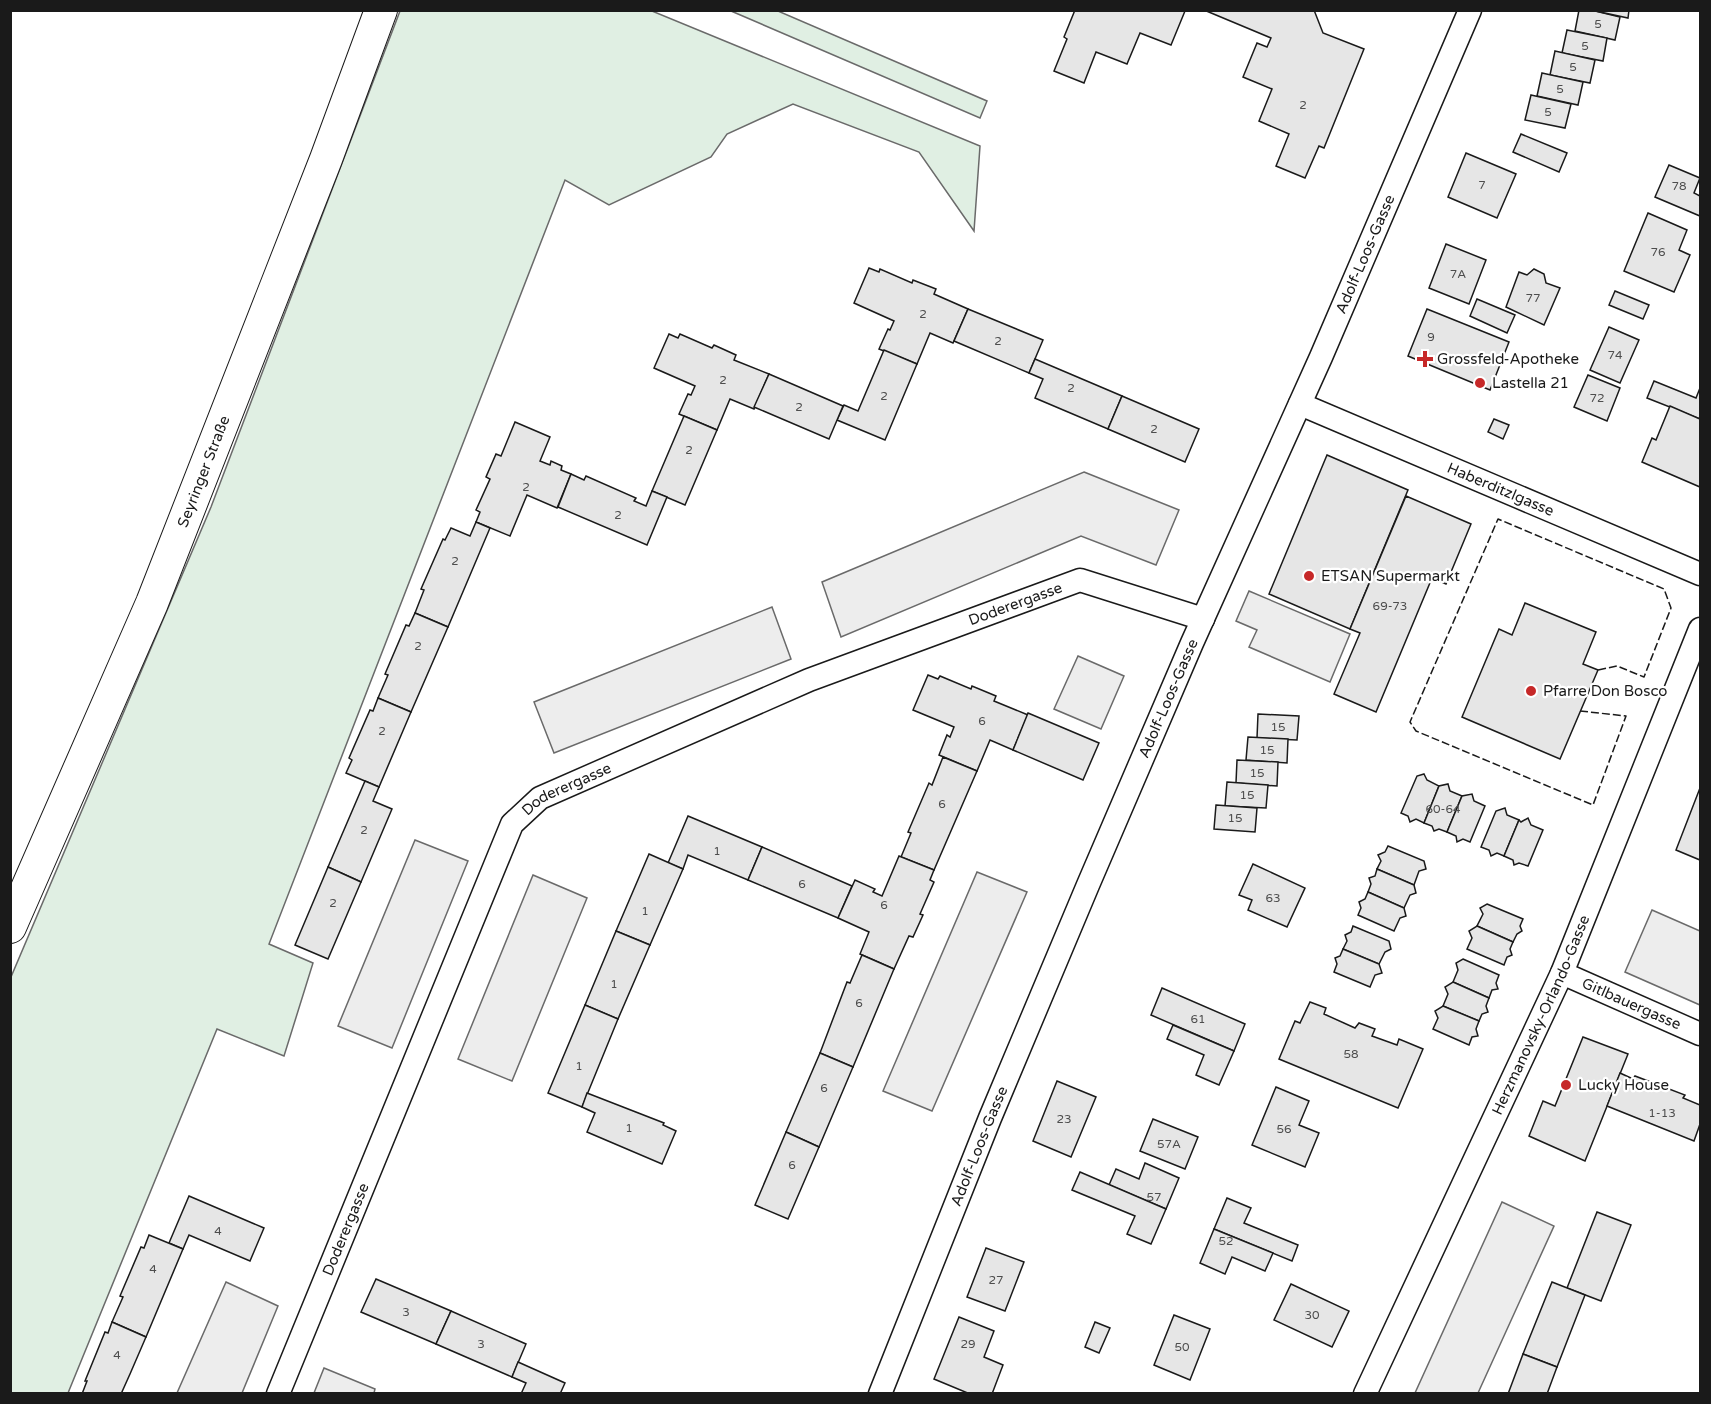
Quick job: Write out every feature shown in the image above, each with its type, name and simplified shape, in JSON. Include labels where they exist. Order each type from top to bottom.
[{"type":"main road","name":"Seyringer Straße","points":[[10,927],[152,603],[326,159],[381,10]]},
{"type":"street","name":"Adolf-Loos-Gasse","points":[[880,1394],[990,1118],[1203,619],[1300,404],[1470,10]]},
{"type":"street","name":"Haberditzlgasse","points":[[1300,404],[1701,573]]},
{"type":"street","name":"Doderergasse","points":[[279,1394],[512,824],[540,798],[809,680],[1080,580],[1203,619]]},
{"type":"street","name":"Herzmanovsky-Orlando-Gasse","points":[[1365,1394],[1562,974],[1701,629]]},
{"type":"street","name":"Gitlbauergasse","points":[[1562,974],[1701,1034]]},
{"type":"green space","points":[[400,11],[652,11],[980,146],[974,231],[919,152],[793,104],[727,134],[711,157],[609,205],[565,180],[269,944],[313,963],[284,1056],[217,1029],[68,1393],[11,1393],[11,977],[211,507]]},
{"type":"green space","points":[[731,11],[778,11],[987,101],[980,118]]},
{"type":"shaded area","points":[[1084,472],[1179,510],[1156,565],[1081,536],[841,637],[822,582]]},
{"type":"shaded area","points":[[1249,591],[1350,634],[1330,682],[1249,647],[1257,630],[1236,621]]},
{"type":"shaded area","points":[[772,607],[791,659],[554,753],[534,702]]},
{"type":"shaded area","points":[[1078,656],[1124,676],[1101,729],[1054,709]]},
{"type":"shaded area","points":[[415,840],[468,861],[392,1048],[338,1026]]},
{"type":"shaded area","points":[[977,872],[1027,892],[932,1111],[883,1091]]},
{"type":"shaded area","points":[[533,875],[587,898],[512,1081],[458,1059]]},
{"type":"shaded area","points":[[1652,910],[1700,931],[1700,1005],[1625,972]]},
{"type":"shaded area","points":[[1502,1202],[1554,1226],[1478,1393],[1415,1393]]},
{"type":"shaded area","points":[[226,1282],[278,1306],[242,1393],[177,1393]]},
{"type":"shaded area","points":[[324,1368],[375,1389],[374,1393],[314,1393]]},
{"type":"building","points":[[1075,10],[1185,11],[1171,45],[1140,33],[1127,64],[1096,52],[1084,83],[1054,71],[1067,39],[1064,37]]},
{"type":"building","points":[[1204,10],[1314,10],[1323,33],[1364,49],[1324,148],[1319,146],[1305,178],[1276,166],[1289,134],[1259,121],[1272,89],[1243,77],[1257,43],[1267,47],[1271,38]]},
{"type":"building","points":[[1579,10],[1591,10],[1620,17],[1615,40],[1575,31]]},
{"type":"building","points":[[1591,10],[1629,10],[1628,18]]},
{"type":"building","points":[[1567,30],[1607,38],[1603,61],[1562,53]]},
{"type":"building","points":[[1555,51],[1595,60],[1590,83],[1550,75]]},
{"type":"building","points":[[1542,73],[1583,82],[1578,105],[1537,96]]},
{"type":"building","points":[[1531,95],[1571,104],[1565,128],[1525,120]]},
{"type":"building","points":[[1521,134],[1567,153],[1559,172],[1513,152]]},
{"type":"building","points":[[1466,153],[1516,174],[1497,218],[1448,197]]},
{"type":"building","points":[[1669,165],[1700,178],[1694,193],[1700,196],[1700,216],[1655,197]]},
{"type":"building","points":[[1648,213],[1687,230],[1679,250],[1690,255],[1674,292],[1624,271]]},
{"type":"building","points":[[1446,244],[1486,260],[1469,304],[1429,288]]},
{"type":"building","points":[[869,268],[879,272],[880,269],[912,283],[913,280],[936,289],[934,294],[968,309],[953,343],[930,333],[917,364],[879,349],[894,321],[854,303]]},
{"type":"building","points":[[1534,269],[1544,274],[1546,283],[1560,288],[1544,325],[1506,307],[1519,272],[1527,275]]},
{"type":"building","points":[[1615,291],[1649,305],[1643,319],[1609,305]]},
{"type":"building","points":[[1477,299],[1515,315],[1507,333],[1470,316]]},
{"type":"building","points":[[968,309],[1043,340],[1029,373],[954,341]]},
{"type":"building","points":[[1427,309],[1509,342],[1490,390],[1408,356]]},
{"type":"building","points":[[1609,327],[1639,340],[1620,383],[1590,370]]},
{"type":"building","points":[[669,334],[678,338],[680,334],[712,348],[714,345],[736,355],[734,360],[769,374],[754,409],[730,399],[717,430],[679,414],[688,394],[691,395],[695,386],[654,368]]},
{"type":"building","points":[[884,350],[917,364],[885,440],[837,420],[844,405],[858,411]]},
{"type":"building","points":[[1035,359],[1122,396],[1108,429],[1035,398],[1043,379],[1029,373]]},
{"type":"building","points":[[769,374],[843,406],[829,439],[754,407]]},
{"type":"building","points":[[1588,375],[1620,388],[1607,421],[1574,407]]},
{"type":"building","points":[[1654,381],[1696,398],[1700,388],[1700,419],[1647,398]]},
{"type":"building","points":[[1122,396],[1199,429],[1185,462],[1108,429]]},
{"type":"building","points":[[1670,406],[1700,419],[1700,487],[1642,462],[1652,438],[1656,440]]},
{"type":"building","points":[[684,416],[717,430],[685,505],[652,491]]},
{"type":"building","points":[[1494,419],[1509,425],[1503,439],[1488,432]]},
{"type":"building","points":[[515,422],[550,437],[540,461],[550,465],[551,461],[562,466],[561,470],[571,474],[557,508],[527,495],[510,536],[476,522],[480,512],[476,510],[490,479],[486,477],[496,454],[501,456]]},
{"type":"building","points":[[1327,455],[1408,490],[1350,629],[1269,594]]},
{"type":"building","points":[[571,474],[584,480],[586,476],[636,498],[634,501],[646,506],[652,491],[667,497],[647,545],[558,507]]},
{"type":"building","points":[[1406,496],[1471,524],[1446,584],[1432,578],[1376,712],[1334,694],[1360,633],[1350,629]]},
{"type":"building","points":[[476,522],[490,528],[448,627],[415,613],[424,590],[421,589],[443,539],[445,540],[451,528],[470,536]]},
{"type":"building","name":"Pfarre Don Bosco","points":[[1525,603],[1596,632],[1583,664],[1598,670],[1560,759],[1462,717],[1499,629],[1512,635]]},
{"type":"building","points":[[415,613],[448,627],[411,712],[378,698],[388,675],[385,674],[406,625],[409,626]]},
{"type":"building","points":[[928,675],[938,679],[940,676],[971,689],[972,686],[996,696],[994,701],[1028,715],[1013,750],[990,740],[977,771],[939,755],[947,735],[950,737],[954,727],[913,710]]},
{"type":"building","points":[[378,698],[411,712],[379,787],[346,773],[352,760],[349,758],[370,710],[373,711]]},
{"type":"building","points":[[1028,713],[1099,743],[1083,780],[1013,750]]},
{"type":"building","points":[[1258,714],[1299,716],[1297,740],[1257,738]]},
{"type":"building","points":[[1248,737],[1288,739],[1287,763],[1246,760]]},
{"type":"building","points":[[943,757],[977,771],[934,870],[901,857],[911,833],[908,832],[929,783],[932,785]]},
{"type":"building","points":[[1237,760],[1278,762],[1277,786],[1236,783]]},
{"type":"building","points":[[1424,774],[1427,780],[1439,786],[1424,823],[1416,819],[1410,822],[1408,816],[1401,813],[1417,776]]},
{"type":"building","points":[[365,781],[379,787],[373,801],[392,809],[361,882],[328,867]]},
{"type":"building","points":[[1227,782],[1268,785],[1266,808],[1225,806]]},
{"type":"building","points":[[1448,784],[1450,791],[1462,796],[1447,832],[1439,829],[1434,831],[1432,826],[1424,823],[1439,786]]},
{"type":"building","points":[[1700,788],[1700,860],[1676,850]]},
{"type":"building","points":[[1472,794],[1474,801],[1485,806],[1470,842],[1463,839],[1457,842],[1456,836],[1447,832],[1462,796]]},
{"type":"building","points":[[1216,805],[1257,808],[1255,832],[1214,829]]},
{"type":"building","points":[[1505,808],[1507,815],[1519,820],[1504,856],[1497,853],[1491,856],[1489,850],[1481,847],[1496,811]]},
{"type":"building","points":[[688,816],[762,847],[748,880],[688,855],[683,869],[668,863]]},
{"type":"building","points":[[1528,818],[1531,825],[1543,830],[1528,866],[1519,863],[1514,865],[1513,860],[1504,856],[1519,820],[1521,822]]},
{"type":"building","points":[[1388,846],[1424,861],[1426,869],[1419,871],[1414,885],[1377,869],[1381,861],[1378,855],[1385,852]]},
{"type":"building","points":[[762,847],[852,886],[838,918],[748,880]]},
{"type":"building","points":[[649,854],[683,869],[650,945],[616,931]]},
{"type":"building","points":[[899,856],[934,870],[930,880],[934,882],[913,937],[909,936],[894,969],[860,954],[869,932],[838,918],[855,880],[875,889],[873,892],[882,896]]},
{"type":"building","points":[[1253,864],[1305,888],[1287,927],[1248,910],[1252,900],[1239,895]]},
{"type":"building","points":[[328,867],[361,882],[328,959],[295,945]]},
{"type":"building","points":[[1377,869],[1414,885],[1416,893],[1410,895],[1404,908],[1368,892],[1371,884],[1369,878],[1375,876]]},
{"type":"building","points":[[1368,892],[1404,908],[1406,916],[1400,918],[1394,931],[1358,915],[1361,908],[1359,902],[1365,899]]},
{"type":"building","points":[[1487,904],[1523,919],[1520,926],[1522,931],[1517,934],[1513,942],[1477,926],[1483,914],[1480,908]]},
{"type":"building","points":[[1353,926],[1389,941],[1391,949],[1385,952],[1379,964],[1343,949],[1347,941],[1345,935],[1351,932]]},
{"type":"building","points":[[1477,926],[1513,942],[1510,949],[1512,955],[1507,957],[1504,965],[1467,949],[1472,938],[1469,931]]},
{"type":"building","points":[[616,931],[650,945],[618,1019],[585,1005]]},
{"type":"building","points":[[1343,949],[1379,964],[1382,973],[1375,975],[1370,987],[1334,972],[1337,964],[1335,958],[1340,956]]},
{"type":"building","points":[[862,955],[894,969],[853,1067],[820,1053],[847,982],[850,983]]},
{"type":"building","points":[[1463,959],[1499,975],[1496,983],[1498,989],[1492,990],[1489,998],[1453,982],[1458,970],[1456,963]]},
{"type":"building","points":[[1453,982],[1489,998],[1486,1006],[1488,1012],[1482,1014],[1479,1021],[1443,1006],[1448,994],[1445,987]]},
{"type":"building","points":[[1162,988],[1245,1024],[1234,1051],[1151,1015]]},
{"type":"building","points":[[1310,1002],[1326,1008],[1324,1014],[1355,1028],[1359,1023],[1375,1029],[1372,1036],[1397,1045],[1399,1039],[1423,1049],[1398,1108],[1279,1059],[1295,1021],[1300,1023]]},
{"type":"building","points":[[585,1005],[618,1019],[582,1107],[548,1093]]},
{"type":"building","points":[[1443,1006],[1479,1021],[1476,1029],[1478,1036],[1472,1037],[1469,1045],[1433,1029],[1438,1018],[1435,1011]]},
{"type":"building","points":[[1173,1025],[1234,1051],[1219,1085],[1196,1075],[1204,1055],[1167,1039]]},
{"type":"building","points":[[1583,1037],[1628,1054],[1585,1161],[1529,1136],[1543,1101],[1555,1106]]},
{"type":"building","points":[[820,1053],[853,1067],[819,1147],[786,1132]]},
{"type":"building","points":[[1620,1073],[1633,1079],[1635,1076],[1685,1095],[1683,1098],[1700,1105],[1700,1124],[1694,1141],[1607,1106]]},
{"type":"building","points":[[1057,1081],[1096,1097],[1071,1157],[1033,1141]]},
{"type":"building","points":[[1276,1087],[1309,1101],[1299,1125],[1319,1133],[1305,1167],[1252,1145]]},
{"type":"building","points":[[587,1093],[664,1123],[663,1125],[676,1131],[662,1164],[587,1132],[595,1113],[582,1107]]},
{"type":"building","points":[[1153,1119],[1198,1137],[1185,1169],[1140,1151]]},
{"type":"building","points":[[786,1132],[819,1147],[788,1219],[755,1205]]},
{"type":"building","points":[[1145,1163],[1179,1178],[1166,1209],[1109,1185],[1116,1169],[1139,1179]]},
{"type":"building","points":[[1080,1172],[1166,1209],[1151,1244],[1127,1234],[1135,1216],[1072,1190]]},
{"type":"building","points":[[189,1196],[264,1228],[250,1261],[189,1235],[183,1249],[169,1243]]},
{"type":"building","points":[[1227,1198],[1251,1208],[1244,1223],[1298,1245],[1292,1261],[1214,1229]]},
{"type":"building","points":[[1597,1212],[1631,1225],[1601,1301],[1567,1288]]},
{"type":"building","points":[[1214,1229],[1273,1253],[1265,1271],[1232,1257],[1225,1274],[1200,1263]]},
{"type":"building","points":[[149,1235],[183,1249],[146,1337],[112,1322],[123,1297],[120,1296],[141,1247],[144,1248]]},
{"type":"building","points":[[986,1248],[1024,1262],[1005,1311],[967,1297]]},
{"type":"building","points":[[376,1279],[451,1311],[436,1344],[361,1312]]},
{"type":"building","points":[[1552,1282],[1585,1295],[1557,1367],[1523,1354]]},
{"type":"building","points":[[1291,1284],[1349,1311],[1332,1347],[1274,1320]]},
{"type":"building","points":[[451,1311],[526,1344],[512,1377],[436,1344]]},
{"type":"building","points":[[1174,1315],[1210,1329],[1190,1380],[1154,1365]]},
{"type":"building","points":[[959,1317],[994,1331],[984,1357],[1003,1365],[992,1394],[970,1394],[934,1379]]},
{"type":"building","points":[[112,1322],[146,1337],[121,1394],[82,1394],[105,1332],[108,1333]]},
{"type":"building","points":[[1095,1322],[1110,1328],[1099,1353],[1085,1347]]},
{"type":"building","points":[[1523,1354],[1557,1367],[1547,1394],[1508,1394]]},
{"type":"building","points":[[518,1362],[565,1383],[560,1394],[521,1394],[526,1383],[512,1377]]},
{"type":"fence","points":[[1580,711],[1626,716],[1593,805],[1416,731],[1410,722],[1498,519],[1664,589],[1671,608],[1644,677],[1617,666],[1598,670]]},
{"type":"place","name":"Grossfeld-Apotheke","points":[[1425,359]]},
{"type":"place","name":"Lastella 21","points":[[1480,383]]},
{"type":"place","name":"ETSAN Supermarkt","points":[[1309,576]]},
{"type":"place","name":"Pfarre Don Bosco","points":[[1531,691]]},
{"type":"place","name":"Lucky House","points":[[1566,1085]]}]
